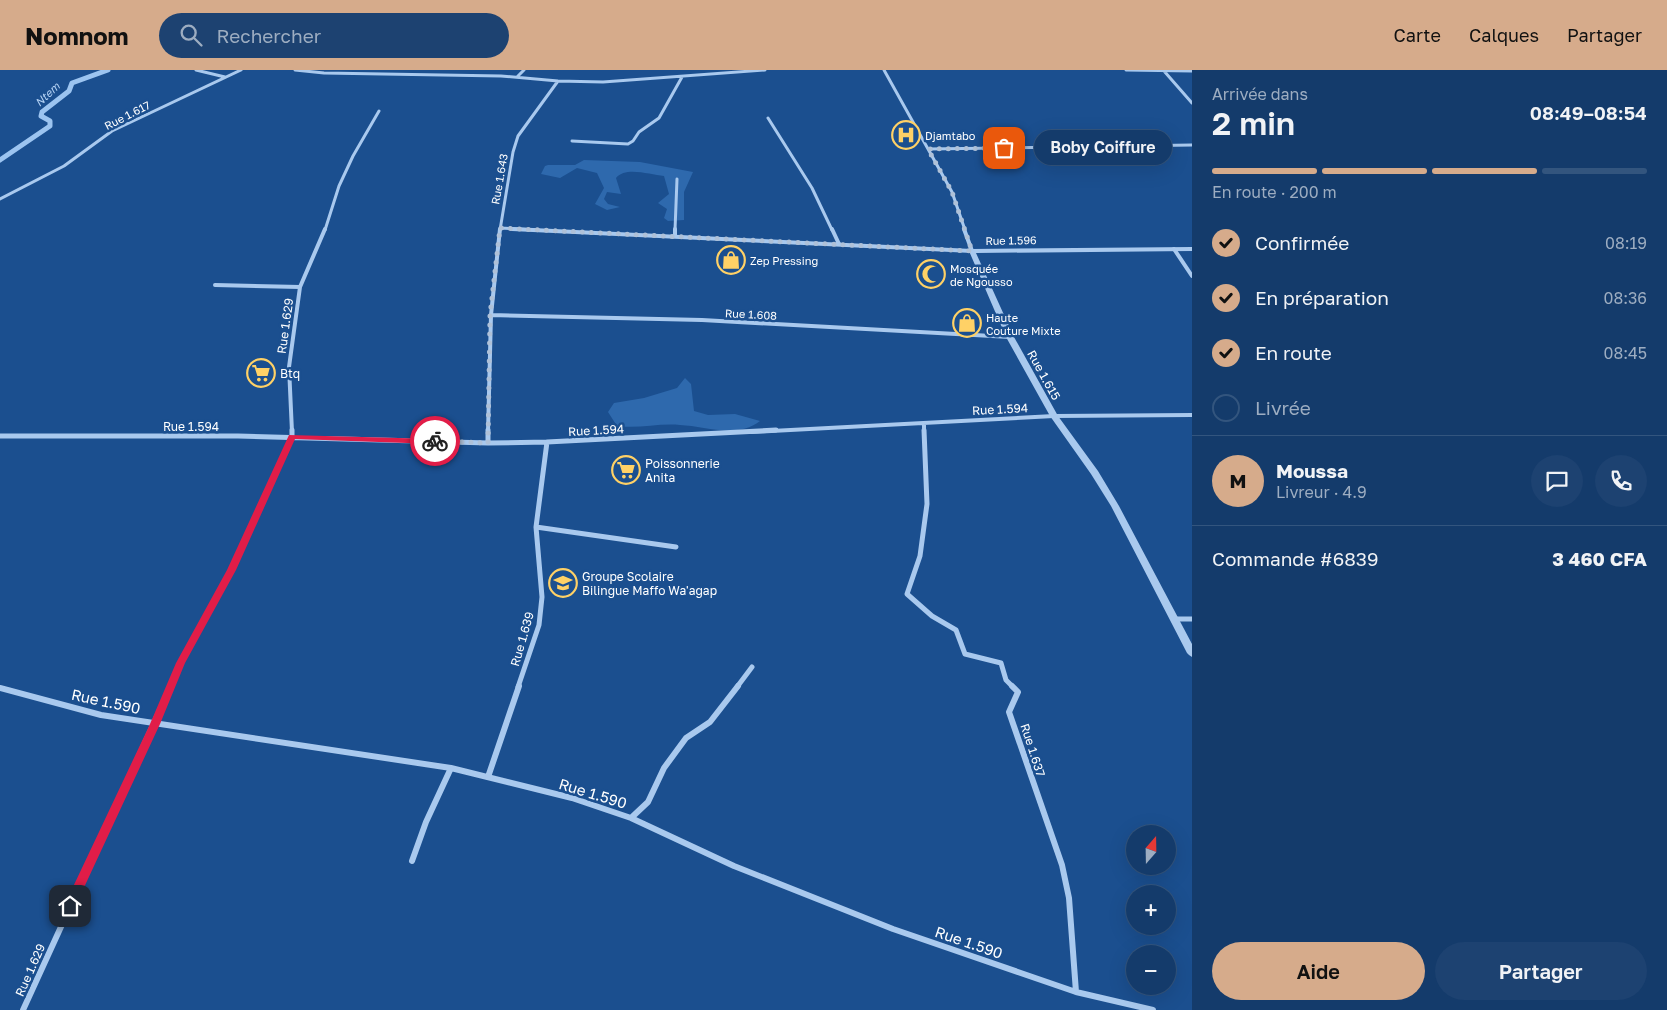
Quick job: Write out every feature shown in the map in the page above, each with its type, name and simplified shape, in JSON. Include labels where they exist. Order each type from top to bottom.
[{"type":"street","points":[[196,70],[225,77]]},
{"type":"street","name":"Rue 1.617","points":[[0,199],[17,188],[64,166],[112,131],[241,70]]},
{"type":"street","points":[[295,70],[324,73],[427,73],[604,82],[682,78],[765,70]]},
{"type":"street","points":[[518,77],[524,70]]},
{"type":"street","points":[[718,70],[729,74]]},
{"type":"street","name":"Rue 1.615","points":[[884,70],[952,192],[972,251],[1010,337],[1054,416],[1095,473],[1115,506],[1192,653]]},
{"type":"street","points":[[1126,70],[1192,71]]},
{"type":"street","points":[[1164,71],[1192,103]]},
{"type":"street","points":[[572,141],[628,144],[633,141],[639,132],[660,118],[682,78]]},
{"type":"street","name":"Rue 1.643","points":[[488,443],[490,315],[500,228],[513,152],[518,136],[558,81]]},
{"type":"street","name":"Rue 1.629","points":[[23,1010],[155,724],[181,663],[232,570],[292,437],[289,367],[300,287],[326,227],[339,186],[353,156],[380,111]]},
{"type":"street","points":[[768,118],[812,188],[839,244]]},
{"type":"street","points":[[928,149],[1192,145]]},
{"type":"street","points":[[675,235],[677,180]]},
{"type":"street","name":"Rue 1.596","points":[[500,228],[675,235],[972,251],[1192,249]]},
{"type":"street","points":[[1174,249],[1192,276]]},
{"type":"street","points":[[215,284],[300,287]]},
{"type":"street","name":"Rue 1.608","points":[[490,315],[702,320],[1010,337]]},
{"type":"street","name":"Rue 1.594","points":[[0,436],[292,437],[488,443],[547,442],[1054,416],[1192,415]]},
{"type":"street","name":"Rue 1.637","points":[[924,424],[927,504],[920,556],[907,594],[932,616],[956,630],[965,654],[1001,663],[1006,680],[1018,692],[1009,712],[1062,865],[1069,898],[1076,992]]},
{"type":"street","name":"Rue 1.639","points":[[488,777],[538,625],[542,597],[536,527],[547,442]]},
{"type":"street","points":[[536,527],[676,547]]},
{"type":"street","points":[[1176,620],[1192,620]]},
{"type":"street","points":[[631,818],[648,802],[664,768],[686,738],[710,722],[752,667]]},
{"type":"street","name":"Rue 1.590","points":[[0,688],[101,715],[451,768],[572,798],[631,818],[734,866],[893,929],[1076,992],[1153,1010]]},
{"type":"street","points":[[412,860],[426,822],[451,768]]},
{"type":"shaded area","points":[[584,160],[640,162],[693,172],[684,192],[684,220],[668,221],[664,218],[667,209],[658,203],[669,194],[664,176],[638,172],[620,174],[616,178],[621,194],[607,192],[604,199],[608,204],[620,207],[607,210],[595,204],[604,188],[597,173],[577,168],[560,178],[541,174],[545,166],[548,165],[575,165]]},
{"type":"shaded area","points":[[685,378],[691,384],[694,411],[708,415],[735,414],[760,421],[751,426],[731,430],[672,425],[625,427],[617,426],[608,412],[614,403],[644,398],[677,388]]},
{"type":"waterway","name":"Ntem","points":[[0,160],[50,126],[50,121],[41,116],[42,112],[69,91],[72,83],[108,70]]},
{"type":"way so far","points":[[435,441],[488,443],[490,315],[500,228],[675,235],[972,251],[952,192],[928,149],[1004,148]]},
{"type":"place","name":"Djamtabo","points":[[906,135]]},
{"type":"place","name":"Boby Coiffure","points":[[1004,148]]},
{"type":"place","name":"Zep Pressing","points":[[731,260]]},
{"type":"place","name":"Mosquée de Ngousso","points":[[931,274]]},
{"type":"place","name":"Haute Couture Mixte","points":[[967,323]]},
{"type":"place","name":"Btq","points":[[261,373]]},
{"type":"place","name":"Poissonnerie Anita","points":[[626,470]]},
{"type":"place","name":"Groupe Scolaire Bilingue Maffo Wa'agap","points":[[563,583]]},
{"type":"route","points":[[70,906],[155,724],[181,663],[232,570],[292,437],[435,441]]}]
